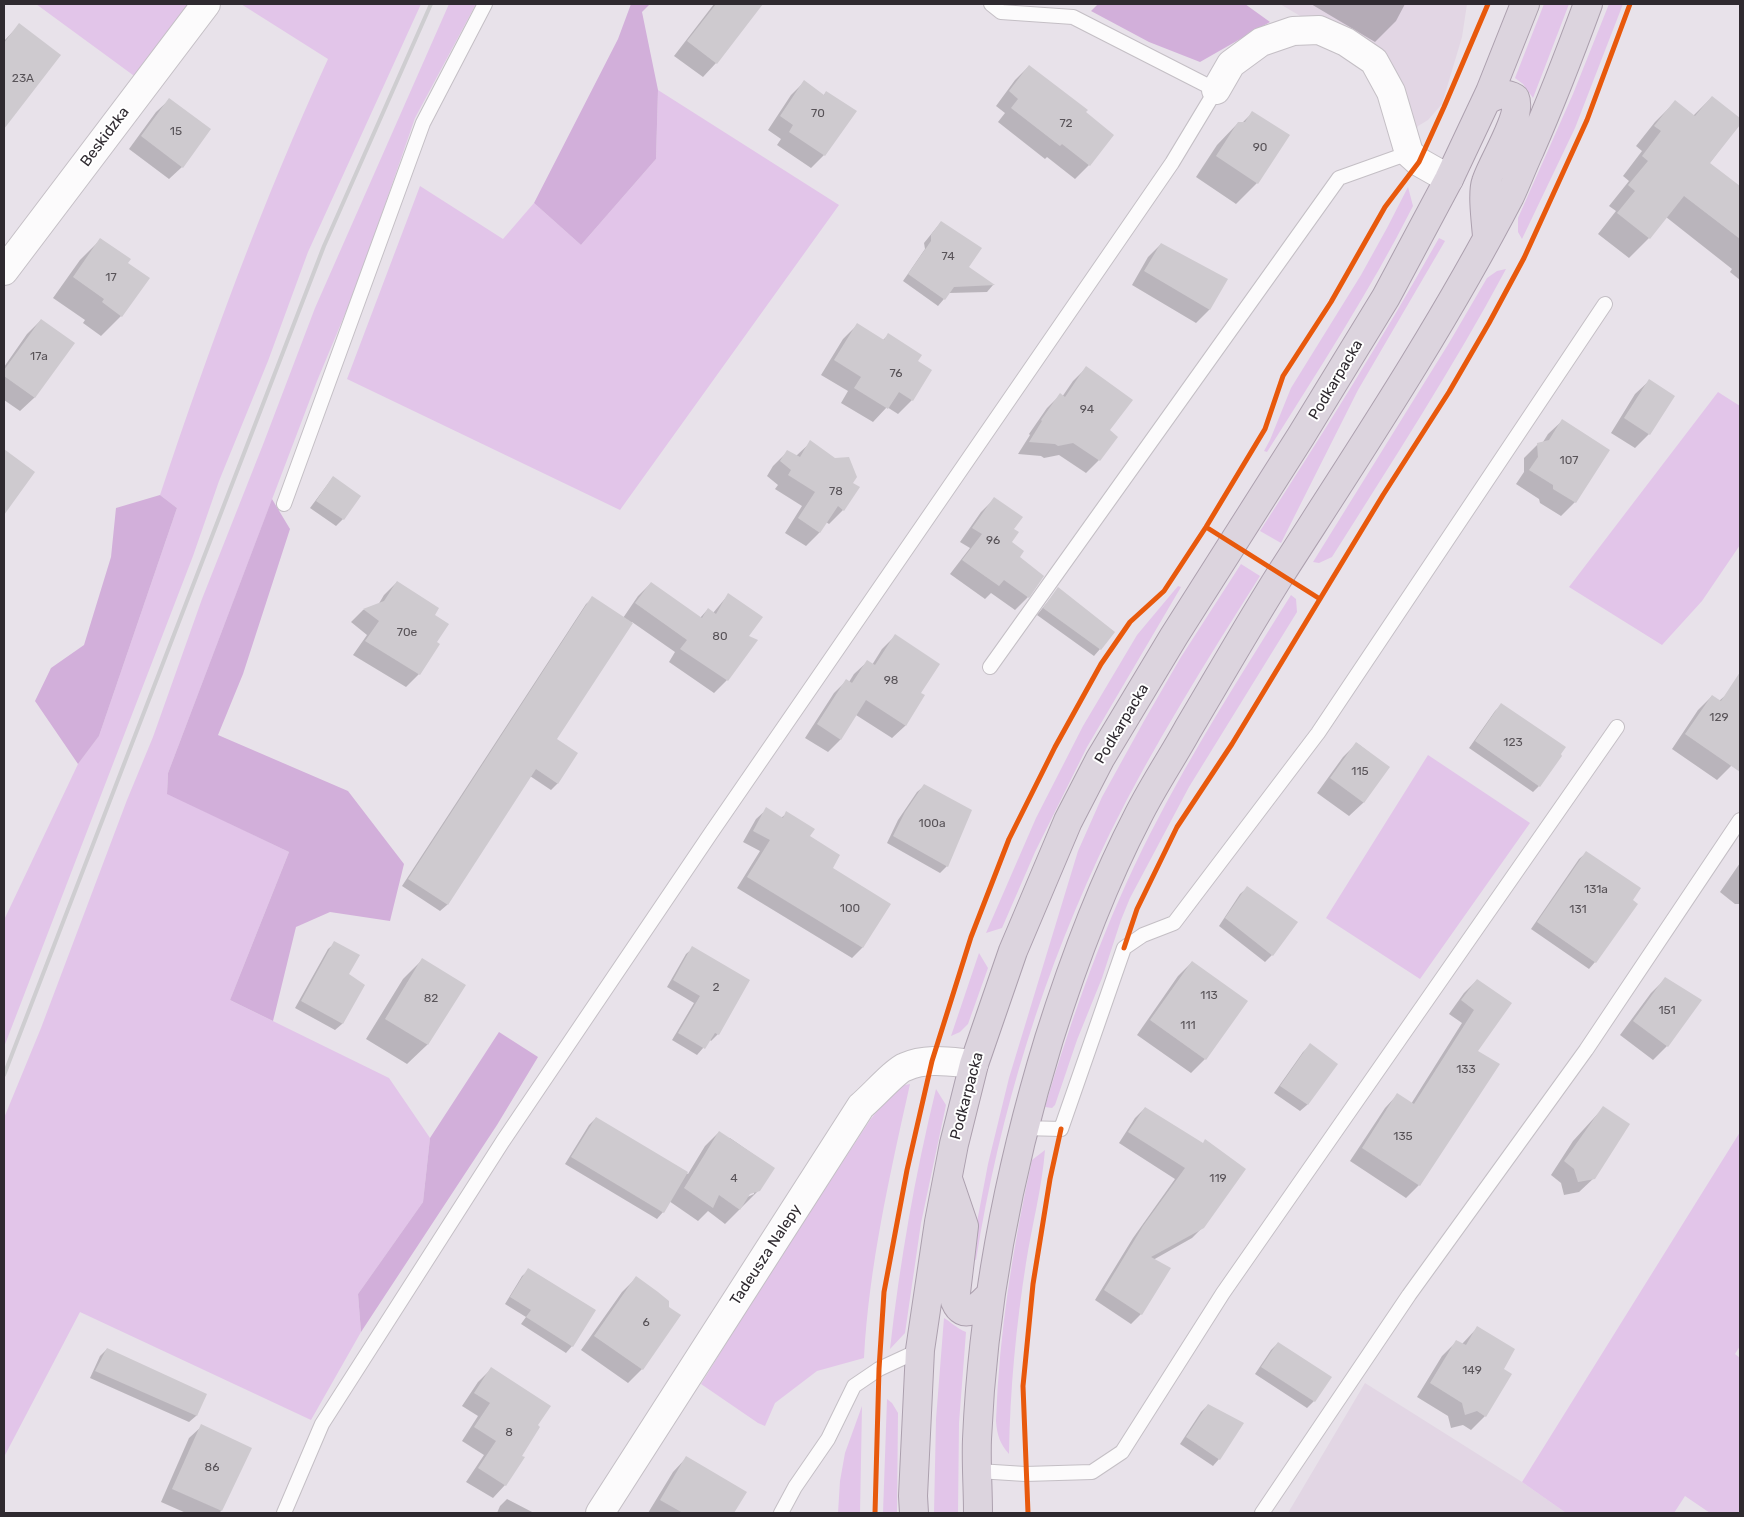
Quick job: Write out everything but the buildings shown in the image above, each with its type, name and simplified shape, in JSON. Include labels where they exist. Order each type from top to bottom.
[{"type":"highway","name":"Podkarpacka","points":[[914,1513],[913,1496],[920,1350],[947,1178],[974,1064],[1013,951],[1068,821],[1100,759],[1174,636],[1301,436],[1386,297],[1449,179],[1486,101],[1525,4]]},
{"type":"highway","points":[[978,1513],[977,1443],[983,1351],[989,1296],[1001,1228],[1023,1128],[1066,983],[1093,913],[1138,816],[1281,574],[1384,414],[1446,312],[1487,238],[1511,193],[1552,100],[1588,4]]},
{"type":"highway","points":[[1486,101],[1493,96],[1506,94],[1515,98],[1517,106],[1512,123],[1485,183],[1487,238]]},
{"type":"highway","points":[[947,1178],[964,1226],[955,1302],[962,1310],[968,1312],[974,1310],[989,1296]]},
{"type":"street","name":"Beskidzka","points":[[4,271],[206,4]]},
{"type":"street","points":[[1216,90],[1232,64],[1261,42],[1293,31],[1319,30],[1346,42],[1374,61],[1391,92],[1409,153],[1419,162],[1449,179]]},
{"type":"street","name":"Tadeusza Nalepy","points":[[600,1513],[861,1106],[903,1067],[943,1060],[974,1064]]},
{"type":"lane","points":[[284,504],[423,123],[485,4]]},
{"type":"lane","points":[[284,1513],[322,1424],[503,1141],[1172,163],[1216,90],[1074,17],[1002,12],[991,4]]},
{"type":"lane","points":[[990,667],[1339,178],[1409,153]]},
{"type":"lane","points":[[1023,1128],[1061,1129],[1124,948],[1143,935],[1174,923],[1312,741],[1606,304]]},
{"type":"lane","points":[[978,1472],[1026,1474],[1092,1472],[1122,1452],[1223,1293],[1617,727]]},
{"type":"lane","points":[[1262,1513],[1409,1295],[1586,1050],[1740,820]]},
{"type":"lane","points":[[781,1513],[795,1487],[828,1439],[854,1386],[879,1369],[920,1350]]},
{"type":"shaded area","points":[[36,4],[191,4],[137,78]]},
{"type":"shaded area","points":[[241,4],[421,4],[308,252],[268,361],[219,481],[193,556],[4,1047],[4,920],[78,764],[99,736],[177,508],[160,495],[259,220],[328,59]]},
{"type":"shaded area","points":[[449,4],[476,4],[415,118],[358,283],[317,381],[168,773],[167,793],[289,852],[230,1000],[389,1078],[430,1138],[423,1202],[358,1294],[361,1332],[311,1420],[80,1312],[4,1457],[4,1118],[41,1028],[127,800],[153,737],[202,599],[315,308]]},
{"type":"shaded area","points":[[631,4],[650,4],[642,12],[658,90],[656,159],[581,245],[534,203],[618,39]]},
{"type":"shaded area","points":[[1098,4],[1245,4],[1270,22],[1200,62],[1149,42],[1091,11]]},
{"type":"shaded area","points":[[1280,4],[1467,4],[1462,37],[1442,104],[1428,120],[1418,126],[1415,133],[1405,105],[1307,20]]},
{"type":"shaded area","points":[[1544,4],[1569,4],[1533,98],[1523,84],[1515,78]]},
{"type":"shaded area","points":[[1609,4],[1623,4],[1575,128],[1522,239],[1518,232],[1518,218],[1573,94]]},
{"type":"shaded area","points":[[658,90],[839,205],[620,510],[347,379],[420,186],[503,239],[534,203],[581,245],[656,159]]},
{"type":"shaded area","points":[[1408,187],[1413,206],[1396,238],[1324,361],[1267,452],[1264,451],[1291,388],[1361,275]]},
{"type":"shaded area","points":[[1439,238],[1445,241],[1358,390],[1281,543],[1260,531],[1352,386]]},
{"type":"shaded area","points":[[1506,269],[1443,379],[1332,557],[1319,563],[1313,562],[1449,343],[1487,278],[1497,271]]},
{"type":"shaded area","points":[[1718,392],[1740,406],[1740,545],[1702,601],[1662,645],[1569,587]]},
{"type":"shaded area","points":[[160,495],[177,508],[99,736],[78,764],[35,701],[51,668],[84,645],[111,557],[116,508]]},
{"type":"shaded area","points":[[272,499],[290,529],[243,674],[218,735],[348,791],[404,864],[390,921],[330,912],[296,927],[273,1021],[230,1000],[289,852],[167,794],[168,773]]},
{"type":"shaded area","points":[[1241,564],[1260,576],[1163,735],[1127,800],[1086,884],[1065,936],[1027,1042],[998,1150],[976,1260],[970,1259],[988,1164],[1009,1078],[1078,851],[1102,797],[1144,721],[1181,657]]},
{"type":"shaded area","points":[[1178,586],[1181,587],[1087,747],[1035,852],[1002,928],[986,933],[1036,818],[1083,726],[1137,635]]},
{"type":"shaded area","points":[[1291,595],[1296,599],[1297,612],[1189,787],[1130,898],[1055,1105],[1052,1108],[1045,1107],[1092,967],[1119,899],[1135,865],[1167,801],[1201,742]]},
{"type":"shaded area","points":[[1428,755],[1530,823],[1420,979],[1326,918]]},
{"type":"shaded area","points":[[979,953],[988,968],[968,1024],[960,1032],[951,1036]]},
{"type":"shaded area","points":[[499,1032],[538,1057],[497,1125],[361,1332],[358,1294],[423,1202],[430,1138]]},
{"type":"shaded area","points":[[910,1084],[875,1255],[864,1358],[817,1371],[775,1403],[765,1426],[758,1423],[701,1384],[767,1277],[870,1120],[896,1087]]},
{"type":"shaded area","points":[[936,1089],[946,1105],[921,1223],[905,1333],[890,1349],[898,1283],[909,1218]]},
{"type":"shaded area","points":[[1740,1132],[1740,1346],[1735,1354],[1740,1358],[1740,1513],[1710,1513],[1685,1496],[1674,1513],[1566,1513],[1522,1482]]},
{"type":"shaded area","points":[[1045,1150],[1042,1178],[1019,1310],[1012,1382],[1009,1454],[1003,1447],[997,1431],[996,1421],[1000,1355],[1013,1257],[1032,1160]]},
{"type":"shaded area","points":[[944,1318],[966,1332],[959,1423],[958,1513],[934,1513],[936,1419]]},
{"type":"shaded area","points":[[1365,1383],[1522,1482],[1566,1513],[1288,1513]]},
{"type":"shaded area","points":[[887,1399],[898,1413],[897,1513],[883,1513]]},
{"type":"shaded area","points":[[862,1406],[860,1513],[838,1513],[840,1481],[845,1453]]},
{"type":"railway","points":[[4,1075],[324,246],[431,4]]},
{"type":"cycle path","points":[[875,1513],[879,1369],[884,1292],[907,1170],[932,1061],[971,937],[1009,839],[1055,747],[1101,664],[1130,622],[1164,591],[1206,527],[1265,429],[1283,376],[1331,302],[1385,207],[1419,162],[1488,4]]},
{"type":"cycle path","points":[[1124,948],[1137,909],[1177,827],[1232,744],[1383,495],[1449,392],[1524,258],[1587,120],[1630,4]]},
{"type":"cycle path","points":[[1206,527],[1320,599]]},
{"type":"cycle path","points":[[1028,1513],[1023,1386],[1033,1284],[1050,1179],[1061,1129]]}]
